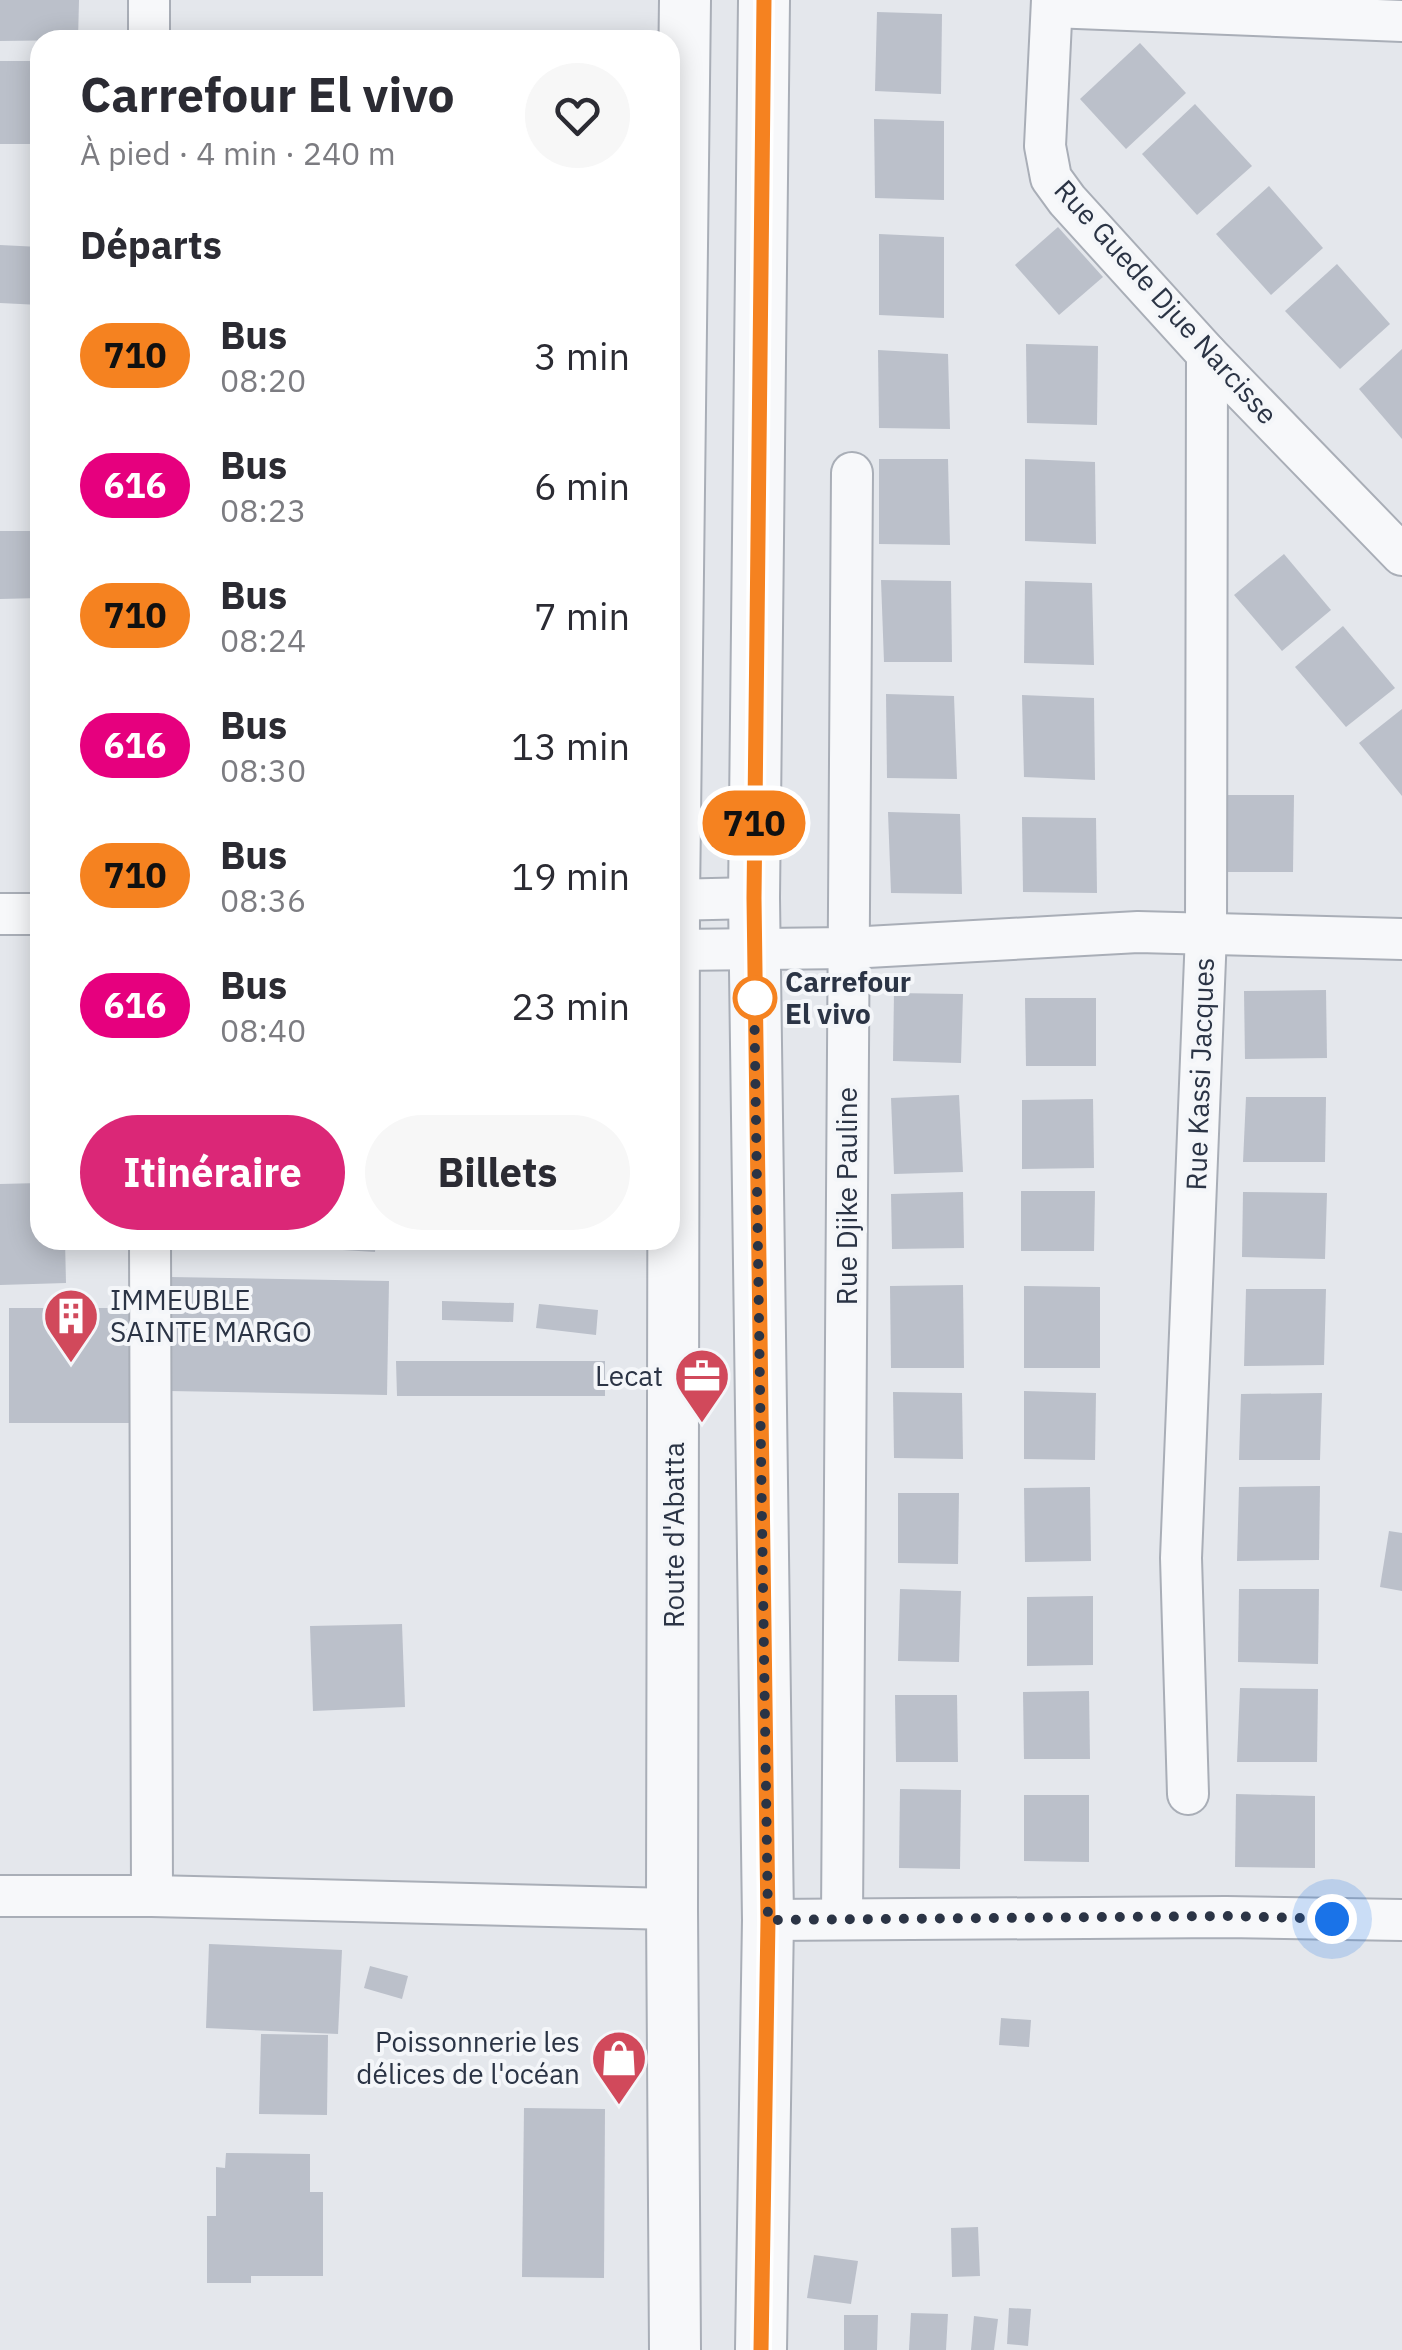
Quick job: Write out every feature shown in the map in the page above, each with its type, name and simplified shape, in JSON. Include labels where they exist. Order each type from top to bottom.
[{"type":"street","points":[[149,30],[150,0]]},
{"type":"street","name":"Route d'Abatta","points":[[680,346],[685,0]]},
{"type":"street","points":[[761,2350],[768,1920],[754,898],[764,0]]},
{"type":"street","points":[[1052,4],[1402,21]]},
{"type":"street","name":"Rue Guede Djue Narcisse","points":[[1052,4],[1045,146],[1051,178],[1207,354],[1402,556]]},
{"type":"street","name":"Rue Kassi Jacques","points":[[1188,1794],[1182,1540],[1206,934],[1207,354]]},
{"type":"street","name":"Rue Djike Pauline","points":[[842,1919],[852,473]]},
{"type":"street","points":[[680,900],[754,898]]},
{"type":"street","points":[[0,914],[30,914]]},
{"type":"street","points":[[680,950],[849,948],[1138,932],[1402,939]]},
{"type":"street","points":[[150,1250],[152,1896]]},
{"type":"street","name":"Route d'Abatta","points":[[674,1250],[672,1909],[676,2350]]},
{"type":"street","points":[[0,1896],[672,1909]]},
{"type":"street","points":[[768,1920],[1226,1916],[1402,1920]]},
{"type":"building","points":[[0,0],[79,0],[78,30],[30,30],[30,41],[0,41]]},
{"type":"building","points":[[877,12],[942,14],[941,94],[875,91]]},
{"type":"building","points":[[1140,43],[1186,93],[1126,149],[1080,99]]},
{"type":"building","points":[[0,61],[30,61],[30,144],[0,144]]},
{"type":"building","points":[[1195,104],[1252,166],[1197,215],[1142,154]]},
{"type":"building","points":[[874,119],[944,121],[944,200],[875,198]]},
{"type":"building","points":[[1269,186],[1323,248],[1271,295],[1216,234]]},
{"type":"building","points":[[1058,227],[1103,277],[1059,315],[1015,265]]},
{"type":"building","points":[[879,234],[944,237],[944,318],[879,315]]},
{"type":"building","points":[[0,245],[30,246],[30,304],[0,303]]},
{"type":"building","points":[[1337,264],[1390,324],[1340,369],[1285,311]]},
{"type":"building","points":[[1026,344],[1098,346],[1097,425],[1027,423]]},
{"type":"building","points":[[1402,349],[1402,439],[1359,389]]},
{"type":"building","points":[[878,350],[948,354],[950,429],[879,428]]},
{"type":"building","points":[[879,459],[948,459],[950,545],[879,544]]},
{"type":"building","points":[[1025,459],[1095,462],[1096,544],[1025,541]]},
{"type":"building","points":[[0,531],[30,531],[30,598],[0,599]]},
{"type":"building","points":[[1284,554],[1331,610],[1282,651],[1234,595]]},
{"type":"building","points":[[881,580],[951,581],[952,662],[884,662]]},
{"type":"building","points":[[1025,581],[1092,583],[1094,665],[1024,663]]},
{"type":"building","points":[[1343,626],[1395,688],[1346,727],[1295,667]]},
{"type":"building","points":[[886,694],[954,696],[957,779],[887,778]]},
{"type":"building","points":[[1022,695],[1094,698],[1095,780],[1024,777]]},
{"type":"building","points":[[1402,709],[1402,796],[1359,743]]},
{"type":"building","points":[[1217,795],[1294,795],[1293,872],[1216,872]]},
{"type":"building","points":[[888,812],[960,814],[962,894],[891,893]]},
{"type":"building","points":[[1022,817],[1096,818],[1097,893],[1023,892]]},
{"type":"building","points":[[1326,990],[1327,1058],[1245,1059],[1244,991]]},
{"type":"building","points":[[894,993],[963,994],[961,1063],[893,1061]]},
{"type":"building","points":[[1025,998],[1096,998],[1096,1066],[1026,1066]]},
{"type":"building","points":[[959,1095],[963,1172],[894,1174],[891,1098]]},
{"type":"building","points":[[1246,1097],[1326,1097],[1325,1162],[1243,1162]]},
{"type":"building","points":[[1093,1099],[1094,1168],[1022,1169],[1022,1100]]},
{"type":"building","points":[[30,1183],[30,1250],[65,1250],[66,1283],[0,1285],[0,1184]]},
{"type":"building","points":[[1021,1191],[1095,1191],[1094,1251],[1021,1251]]},
{"type":"building","points":[[963,1192],[964,1248],[892,1249],[891,1194]]},
{"type":"building","points":[[1243,1192],[1327,1193],[1325,1259],[1242,1257]]},
{"type":"building","points":[[171,1277],[389,1281],[387,1395],[169,1391]]},
{"type":"building","points":[[963,1285],[964,1368],[891,1368],[890,1286]]},
{"type":"building","points":[[1024,1286],[1100,1287],[1100,1368],[1024,1368]]},
{"type":"building","points":[[1246,1289],[1326,1289],[1324,1365],[1244,1366]]},
{"type":"building","points":[[442,1301],[514,1303],[513,1322],[442,1320]]},
{"type":"building","points":[[539,1304],[598,1310],[596,1335],[536,1328]]},
{"type":"building","name":"IMMEUBLE SAINTE MARGO","points":[[9,1308],[134,1308],[134,1423],[9,1423]]},
{"type":"building","points":[[396,1361],[605,1361],[605,1396],[397,1396]]},
{"type":"building","points":[[1024,1391],[1096,1393],[1095,1460],[1024,1459]]},
{"type":"building","points":[[893,1392],[962,1393],[963,1459],[894,1458]]},
{"type":"building","points":[[1322,1393],[1320,1460],[1239,1460],[1241,1394]]},
{"type":"building","points":[[1320,1486],[1319,1560],[1237,1561],[1239,1487]]},
{"type":"building","points":[[1090,1487],[1091,1561],[1025,1562],[1024,1488]]},
{"type":"building","points":[[898,1493],[959,1493],[958,1564],[898,1563]]},
{"type":"building","points":[[1389,1531],[1402,1533],[1402,1591],[1380,1587]]},
{"type":"building","points":[[900,1589],[961,1591],[959,1662],[898,1661]]},
{"type":"building","points":[[1239,1589],[1319,1589],[1318,1664],[1238,1662]]},
{"type":"building","points":[[1093,1596],[1093,1665],[1027,1666],[1027,1597]]},
{"type":"building","points":[[402,1624],[405,1707],[313,1711],[310,1626]]},
{"type":"building","points":[[1240,1688],[1318,1689],[1317,1762],[1237,1762]]},
{"type":"building","points":[[1089,1691],[1090,1759],[1024,1759],[1023,1692]]},
{"type":"building","points":[[895,1695],[957,1695],[958,1762],[896,1762]]},
{"type":"building","points":[[900,1789],[961,1790],[960,1869],[899,1868]]},
{"type":"building","points":[[1236,1794],[1315,1796],[1315,1868],[1235,1867]]},
{"type":"building","points":[[1024,1795],[1089,1795],[1089,1862],[1024,1861]]},
{"type":"building","points":[[209,1944],[342,1950],[338,2034],[206,2028]]},
{"type":"building","points":[[370,1966],[408,1976],[402,1999],[364,1988]]},
{"type":"building","points":[[1001,2018],[1031,2020],[1029,2047],[999,2045]]},
{"type":"building","points":[[261,2034],[328,2035],[327,2115],[259,2114]]},
{"type":"building","points":[[524,2108],[605,2109],[604,2278],[522,2277]]},
{"type":"building","points":[[226,2153],[310,2154],[310,2192],[323,2192],[323,2276],[251,2276],[251,2283],[207,2283],[207,2216],[216,2216],[216,2167],[225,2168]]},
{"type":"building","points":[[978,2227],[980,2276],[952,2277],[951,2228]]},
{"type":"building","points":[[814,2255],[858,2261],[851,2304],[807,2298]]},
{"type":"building","points":[[1009,2308],[1031,2309],[1028,2346],[1007,2344]]},
{"type":"building","points":[[911,2313],[948,2314],[946,2350],[909,2350]]},
{"type":"building","points":[[844,2315],[878,2315],[877,2350],[844,2350]]},
{"type":"building","points":[[974,2316],[998,2319],[994,2350],[971,2350]]},
{"type":"bus line","name":"710","points":[[761,2350],[768,1920],[754,898],[764,0]]},
{"type":"place","name":"Carrefour El vivo","points":[[755,998]]},
{"type":"place","name":"IMMEUBLE SAINTE MARGO","points":[[71,1365]]},
{"type":"place","name":"Lecat","points":[[702,1425]]},
{"type":"place","name":"Poissonnerie les délices de l'océan","points":[[619,2107]]},
{"type":"route","points":[[755,998],[754,987],[768,1920],[1226,1916],[1332,1919]]}]
